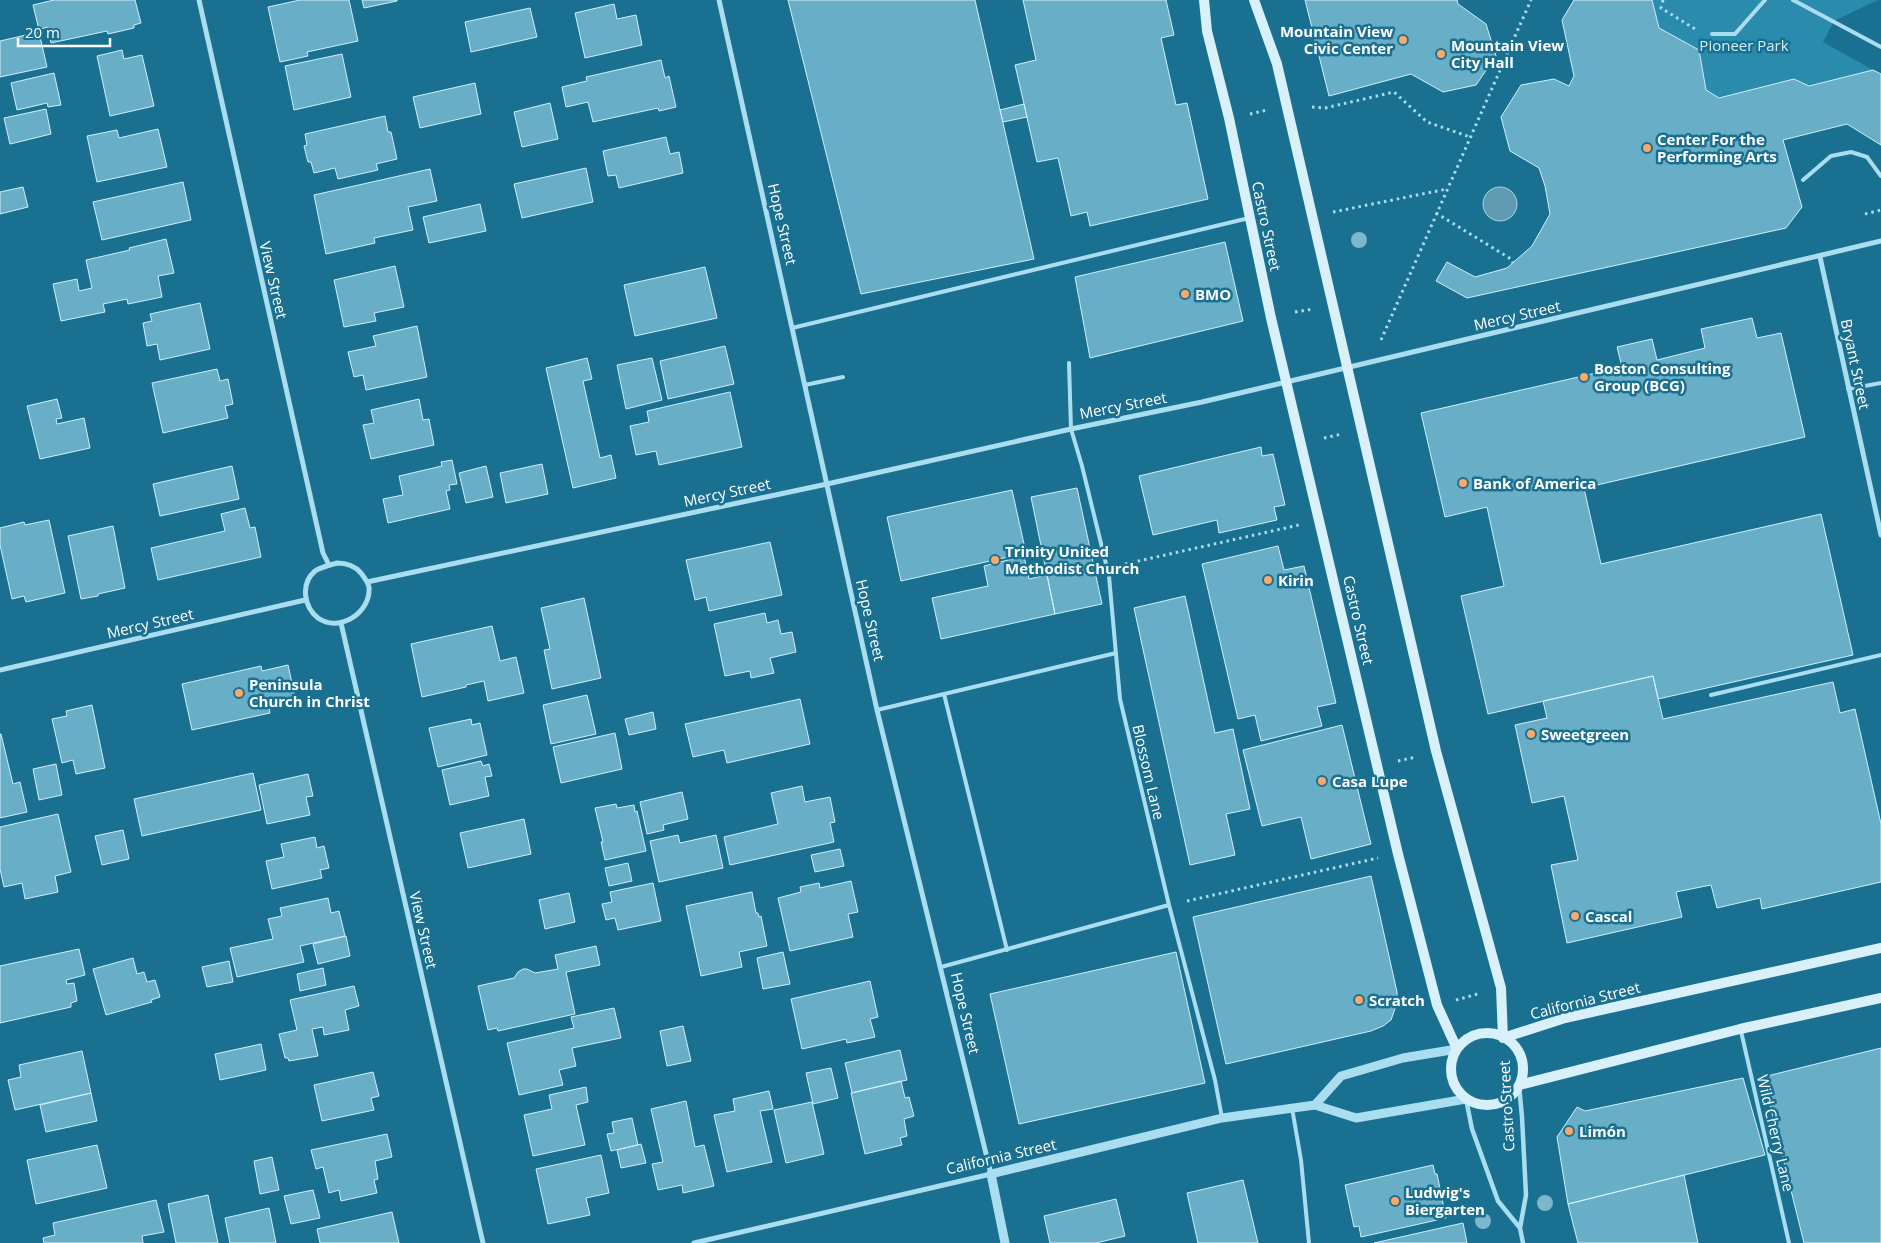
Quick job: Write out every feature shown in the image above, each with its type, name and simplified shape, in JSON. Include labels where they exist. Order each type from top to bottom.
[{"type":"main road","name":"Castro Street","points":[[1204,0],[1207,31],[1229,118],[1286,382],[1398,854],[1437,1005],[1457,1049],[1453,1058],[1451,1074],[1456,1088],[1466,1099]]},
{"type":"main road","points":[[1254,0],[1277,64],[1436,752],[1501,988],[1503,1038]]},
{"type":"main road","name":"California Street","points":[[1457,1049],[1468,1039],[1479,1034],[1492,1034],[1503,1038],[1565,1018],[1881,948]]},
{"type":"main road","name":"California Street","points":[[1466,1099],[1480,1104],[1495,1104],[1512,1095],[1519,1085],[1740,1028],[1881,998]]},
{"type":"main road","name":"Castro Street","points":[[1503,1038],[1513,1045],[1522,1061],[1522,1074],[1519,1085]]},
{"type":"street","name":"View Street","points":[[198,0],[323,553],[328,565]]},
{"type":"street","name":"Hope Street","points":[[719,0],[877,710],[991,1174],[1005,1243]]},
{"type":"street","name":"Mercy Street","points":[[367,582],[1202,402],[1881,241]]},
{"type":"street","name":"Bryant Street","points":[[1820,257],[1881,535]]},
{"type":"street","points":[[346,563],[358,570],[367,582],[369,586],[367,599],[362,610],[352,618],[341,623],[325,622],[313,614],[305,600],[309,579],[316,571],[328,565],[346,563]]},
{"type":"street","name":"Mercy Street","points":[[0,670],[305,600]]},
{"type":"street","name":"View Street","points":[[341,623],[483,1243]]},
{"type":"street","name":"California Street","points":[[1315,1105],[1341,1076],[1403,1058],[1457,1049]]},
{"type":"street","name":"Castro Street","points":[[1519,1085],[1526,1195],[1520,1228],[1523,1243]]},
{"type":"street","name":"California Street","points":[[694,1243],[1222,1118],[1315,1105],[1356,1118],[1466,1099]]},
{"type":"street","name":"Castro Street","points":[[1466,1099],[1472,1128],[1498,1201],[1520,1228]]},
{"type":"lane","points":[[1712,34],[1735,34],[1765,0]]},
{"type":"lane","points":[[1793,0],[1881,47]]},
{"type":"lane","points":[[1803,180],[1830,156],[1851,152],[1868,157],[1881,176]]},
{"type":"lane","points":[[792,328],[1250,218]]},
{"type":"lane","name":"Blossom Lane","points":[[1070,363],[1071,429],[1107,568],[1120,699],[1169,906],[1215,1080],[1222,1118]]},
{"type":"lane","points":[[805,385],[843,377]]},
{"type":"lane","points":[[1848,389],[1881,383]]},
{"type":"lane","points":[[877,710],[1116,653]]},
{"type":"lane","points":[[1710,695],[1881,655]]},
{"type":"lane","points":[[944,694],[1007,950]]},
{"type":"lane","points":[[941,967],[1169,906]]},
{"type":"lane","name":"Wild Cherry Lane","points":[[1740,1028],[1789,1243]]},
{"type":"lane","points":[[1292,1108],[1301,1160],[1310,1243]]},
{"type":"path","points":[[1370,363],[1531,0]]},
{"type":"path","points":[[1663,0],[1661,8],[1693,28],[1712,34]]},
{"type":"path","points":[[1312,107],[1325,108],[1394,92],[1427,122],[1470,138]]},
{"type":"path","points":[[1353,208],[1448,189]]},
{"type":"path","points":[[1865,214],[1881,210]]},
{"type":"path","points":[[1436,213],[1510,258],[1513,263]]},
{"type":"path","points":[[1107,568],[1320,520]]},
{"type":"path","points":[[1169,906],[1398,854]]},
{"type":"path","points":[[1450,1001],[1488,991]]},
{"type":"green space","name":"Pioneer Park","points":[[1652,0],[1878,0],[1834,21],[1823,42],[1873,70],[1809,86],[1794,79],[1719,98],[1706,90],[1698,50],[1659,28]]},
{"type":"shaded area","points":[[1500,187],[1512,192],[1517,204],[1512,216],[1500,221],[1488,216],[1483,204],[1488,192]]},
{"type":"building","points":[[54,0],[135,0],[141,23],[134,25],[134,28],[108,34],[107,31],[51,43],[47,27],[39,30],[33,5]]},
{"type":"building","points":[[300,0],[349,0],[358,41],[307,52],[308,56],[280,62],[268,7]]},
{"type":"building","points":[[362,0],[397,0],[397,1],[364,8]]},
{"type":"building","points":[[788,0],[975,0],[1034,259],[861,294]]},
{"type":"building","points":[[1023,0],[1166,0],[1174,35],[1161,38],[1176,105],[1187,103],[1208,199],[1090,226],[1087,212],[1071,216],[1058,158],[1037,162],[1015,65],[1036,60]]},
{"type":"building","name":"Mountain View Civic Center","points":[[1305,0],[1457,0],[1458,4],[1486,24],[1496,56],[1476,85],[1443,92],[1411,74],[1329,96]]},
{"type":"building","name":"Center For the Performing Arts","points":[[1574,0],[1652,0],[1659,28],[1699,50],[1706,90],[1719,98],[1794,79],[1809,86],[1873,70],[1881,74],[1881,145],[1847,124],[1783,140],[1802,207],[1786,228],[1467,298],[1436,281],[1447,262],[1475,277],[1507,268],[1532,246],[1550,214],[1545,186],[1539,168],[1510,151],[1501,117],[1521,85],[1554,79],[1569,86],[1574,76],[1562,20]]},
{"type":"building","points":[[614,4],[617,19],[636,15],[642,45],[585,58],[575,13]]},
{"type":"building","points":[[530,8],[537,37],[471,52],[465,22]]},
{"type":"building","points":[[39,32],[47,67],[0,77],[0,41]]},
{"type":"building","points":[[122,50],[124,59],[142,55],[154,106],[110,116],[97,56]]},
{"type":"building","points":[[342,54],[351,97],[294,110],[285,66]]},
{"type":"building","points":[[661,60],[665,78],[669,76],[676,107],[659,111],[658,108],[593,122],[588,102],[566,107],[562,87],[587,81],[586,77]]},
{"type":"building","points":[[54,73],[61,105],[48,107],[47,103],[17,110],[11,83]]},
{"type":"building","points":[[475,83],[481,114],[420,128],[413,97]]},
{"type":"building","points":[[550,103],[558,139],[522,147],[514,112]]},
{"type":"building","points":[[1024,104],[1027,117],[1003,122],[1000,110]]},
{"type":"building","points":[[46,109],[51,134],[10,144],[4,118]]},
{"type":"building","points":[[385,116],[397,159],[376,164],[378,170],[338,179],[335,168],[314,173],[311,162],[308,162],[304,146],[307,145],[305,134]]},
{"type":"building","points":[[158,129],[167,167],[97,182],[87,136],[117,130],[119,138]]},
{"type":"building","points":[[666,137],[670,154],[679,152],[683,173],[619,188],[616,175],[608,176],[603,151]]},
{"type":"building","points":[[586,168],[593,202],[522,218],[514,184]]},
{"type":"building","points":[[430,169],[437,201],[408,207],[413,230],[374,238],[375,243],[326,254],[314,195]]},
{"type":"building","points":[[183,182],[191,220],[102,240],[93,202]]},
{"type":"building","points":[[23,187],[28,207],[0,214],[0,192]]},
{"type":"building","points":[[480,204],[486,231],[429,243],[423,217]]},
{"type":"building","points":[[166,239],[174,273],[158,276],[162,297],[128,304],[127,299],[103,304],[105,312],[61,321],[53,284],[77,279],[79,291],[92,288],[86,260]]},
{"type":"building","points":[[1225,242],[1243,321],[1090,358],[1075,277]]},
{"type":"building","points":[[395,266],[404,307],[374,313],[376,321],[344,327],[334,280]]},
{"type":"building","points":[[705,267],[717,318],[635,336],[624,285]]},
{"type":"building","points":[[200,303],[210,349],[160,360],[157,344],[147,346],[143,323],[152,321],[150,314]]},
{"type":"building","points":[[1752,318],[1757,338],[1781,333],[1805,437],[1584,488],[1601,564],[1821,514],[1853,655],[1658,699],[1653,676],[1488,714],[1461,596],[1504,586],[1487,507],[1445,517],[1421,413],[1622,367],[1617,347],[1652,339],[1657,360],[1705,348],[1701,329]]},
{"type":"building","points":[[417,326],[427,377],[366,390],[363,375],[354,377],[348,352],[376,346],[373,336]]},
{"type":"building","points":[[725,346],[734,384],[668,399],[660,361]]},
{"type":"building","points":[[587,358],[592,379],[583,381],[600,458],[611,455],[616,478],[573,488],[546,368]]},
{"type":"building","points":[[652,358],[662,400],[626,409],[617,365]]},
{"type":"building","points":[[217,369],[220,381],[228,379],[233,404],[225,406],[228,418],[163,433],[152,383]]},
{"type":"building","points":[[730,392],[742,447],[659,465],[656,451],[636,455],[630,426],[649,422],[647,411]]},
{"type":"building","points":[[57,399],[62,418],[56,419],[57,424],[84,418],[90,448],[40,459],[27,406]]},
{"type":"building","points":[[419,399],[423,420],[429,419],[434,445],[371,459],[363,425],[374,423],[371,410]]},
{"type":"building","points":[[1261,447],[1262,456],[1273,454],[1285,505],[1274,507],[1277,520],[1219,533],[1217,520],[1153,535],[1139,476]]},
{"type":"building","points":[[452,460],[457,484],[449,485],[450,490],[446,491],[450,509],[388,523],[383,499],[403,495],[399,476],[442,466],[441,462]]},
{"type":"building","points":[[542,464],[548,494],[506,503],[500,473]]},
{"type":"building","points":[[232,466],[239,499],[160,516],[153,484]]},
{"type":"building","points":[[486,466],[493,497],[466,503],[459,473]]},
{"type":"building","points":[[1077,488],[1102,604],[1055,614],[1031,497]]},
{"type":"building","points":[[1012,490],[1026,553],[901,581],[887,517]]},
{"type":"building","points":[[245,508],[250,528],[255,527],[261,557],[158,580],[151,548],[225,531],[221,514]]},
{"type":"building","points":[[49,520],[65,593],[26,602],[24,596],[12,599],[0,545],[0,528],[24,522],[25,525]]},
{"type":"building","points":[[113,526],[125,588],[81,599],[68,536]]},
{"type":"building","points":[[770,542],[782,595],[709,611],[706,597],[695,600],[686,560]]},
{"type":"building","points":[[1278,546],[1284,570],[1304,566],[1336,703],[1317,707],[1322,726],[1261,741],[1255,715],[1238,719],[1202,564]]},
{"type":"building","points":[[1024,556],[1029,579],[1047,575],[1055,614],[941,639],[932,598],[988,586],[984,566]]},
{"type":"building","points":[[1185,596],[1215,733],[1233,729],[1250,809],[1226,814],[1235,855],[1190,865],[1134,608]]},
{"type":"building","points":[[584,598],[601,678],[552,689],[544,650],[550,649],[541,608]]},
{"type":"building","points":[[765,613],[767,623],[778,620],[781,634],[792,632],[796,652],[770,658],[774,673],[751,678],[750,671],[725,676],[714,624]]},
{"type":"building","points":[[492,626],[500,661],[516,657],[524,693],[488,701],[484,681],[422,697],[411,644]]},
{"type":"building","name":"Peninsula Church in Christ","points":[[288,665],[296,702],[269,708],[270,713],[192,730],[182,684],[261,666],[262,671]]},
{"type":"building","points":[[1653,676],[1663,719],[1833,682],[1840,713],[1855,709],[1881,824],[1881,882],[1762,909],[1760,898],[1717,908],[1711,885],[1676,892],[1682,917],[1567,943],[1551,865],[1578,860],[1564,796],[1532,803],[1515,725],[1547,718],[1543,701]]},
{"type":"building","points":[[587,695],[596,734],[551,744],[543,705]]},
{"type":"building","points":[[800,699],[810,744],[727,763],[724,750],[693,757],[685,724]]},
{"type":"building","points":[[92,705],[105,768],[76,774],[73,760],[62,763],[52,719],[67,716],[66,711]]},
{"type":"building","points":[[653,712],[656,729],[629,735],[625,719]]},
{"type":"building","points":[[471,719],[472,725],[480,723],[487,755],[438,767],[429,728]]},
{"type":"building","points":[[1342,725],[1371,844],[1311,859],[1301,817],[1262,826],[1243,750]]},
{"type":"building","points":[[615,733],[622,769],[561,783],[553,747]]},
{"type":"building","points":[[0,734],[13,784],[20,782],[27,812],[0,818]]},
{"type":"building","points":[[481,761],[483,766],[489,764],[492,776],[485,777],[489,796],[450,805],[442,770]]},
{"type":"building","points":[[56,764],[62,795],[39,800],[33,769]]},
{"type":"building","points":[[253,773],[261,810],[142,836],[134,799]]},
{"type":"building","points":[[308,774],[313,796],[306,797],[310,815],[267,824],[259,785]]},
{"type":"building","points":[[802,786],[805,802],[830,797],[835,822],[830,823],[834,842],[730,865],[724,837],[778,824],[771,793]]},
{"type":"building","points":[[682,792],[688,819],[663,825],[664,830],[647,834],[640,802]]},
{"type":"building","points":[[616,804],[617,808],[634,805],[646,851],[605,860],[595,808]]},
{"type":"building","points":[[58,814],[71,872],[55,876],[58,892],[25,899],[22,883],[4,887],[0,869],[0,827]]},
{"type":"building","points":[[524,819],[531,854],[468,868],[460,833]]},
{"type":"building","points":[[123,830],[129,859],[102,865],[95,836]]},
{"type":"building","points":[[678,835],[680,843],[716,835],[723,868],[659,882],[650,841]]},
{"type":"building","points":[[315,837],[317,848],[324,846],[329,868],[320,870],[322,878],[272,889],[266,861],[284,857],[281,844]]},
{"type":"building","points":[[840,849],[844,866],[815,872],[811,855]]},
{"type":"building","points":[[628,863],[632,881],[609,886],[605,868]]},
{"type":"building","points":[[1371,876],[1397,992],[1397,1003],[1391,1020],[1371,1031],[1226,1064],[1193,917]]},
{"type":"building","points":[[851,881],[858,912],[848,914],[853,937],[790,951],[778,898],[801,892],[800,887],[819,883],[820,888]]},
{"type":"building","points":[[653,883],[661,921],[618,930],[615,918],[606,920],[602,904],[612,902],[610,892]]},
{"type":"building","points":[[752,892],[756,913],[758,913],[759,917],[761,916],[767,946],[739,952],[742,967],[701,976],[686,906]]},
{"type":"building","points":[[569,893],[575,922],[545,929],[539,900]]},
{"type":"building","points":[[328,898],[331,913],[339,911],[345,936],[300,946],[304,962],[237,977],[230,948],[273,939],[268,919],[282,916],[280,908]]},
{"type":"building","points":[[346,936],[350,956],[318,964],[313,944]]},
{"type":"building","points":[[596,946],[600,965],[566,972],[575,1014],[498,1031],[497,1028],[488,1030],[478,986],[514,978],[523,969],[535,973],[558,969],[555,955]]},
{"type":"building","points":[[79,949],[85,975],[66,980],[67,984],[74,983],[77,1001],[71,1003],[71,1007],[0,1023],[0,966]]},
{"type":"building","points":[[783,952],[790,984],[763,989],[757,958]]},
{"type":"building","points":[[1176,952],[1205,1083],[1019,1124],[990,994]]},
{"type":"building","points":[[133,958],[137,974],[144,972],[147,982],[155,980],[160,997],[151,1000],[152,1002],[106,1015],[93,969]]},
{"type":"building","points":[[229,961],[233,982],[207,987],[202,967]]},
{"type":"building","points":[[323,968],[326,985],[300,991],[297,974]]},
{"type":"building","points":[[870,981],[878,1017],[870,1019],[875,1037],[847,1043],[846,1039],[802,1049],[791,999]]},
{"type":"building","points":[[354,986],[359,1006],[345,1010],[349,1030],[324,1035],[323,1027],[312,1029],[318,1056],[289,1061],[288,1058],[285,1058],[279,1034],[297,1030],[290,1000]]},
{"type":"building","points":[[614,1008],[621,1038],[572,1048],[576,1066],[559,1070],[563,1085],[519,1095],[507,1043],[574,1028],[571,1017]]},
{"type":"building","points":[[683,1026],[691,1061],[667,1066],[660,1031]]},
{"type":"building","points":[[261,1044],[266,1070],[220,1080],[215,1054]]},
{"type":"building","points":[[1881,1048],[1881,1243],[1804,1243],[1763,1077]]},
{"type":"building","points":[[900,1050],[907,1080],[852,1093],[845,1063]]},
{"type":"building","points":[[82,1051],[91,1093],[15,1110],[8,1080],[21,1077],[19,1065]]},
{"type":"building","points":[[831,1068],[838,1098],[813,1104],[806,1073]]},
{"type":"building","points":[[373,1072],[379,1096],[371,1098],[374,1110],[322,1121],[314,1085]]},
{"type":"building","points":[[1743,1078],[1765,1155],[1568,1204],[1557,1137],[1577,1107],[1585,1111]]},
{"type":"building","points":[[901,1081],[905,1098],[909,1097],[914,1116],[904,1119],[907,1136],[900,1138],[902,1145],[865,1154],[851,1093]]},
{"type":"building","points":[[586,1087],[588,1102],[576,1105],[585,1145],[533,1156],[524,1115],[552,1109],[549,1095]]},
{"type":"building","points":[[769,1091],[773,1109],[760,1111],[772,1162],[727,1172],[714,1115],[735,1111],[733,1099]]},
{"type":"building","points":[[91,1093],[97,1121],[46,1132],[40,1105]]},
{"type":"building","points":[[686,1101],[695,1147],[704,1145],[714,1186],[683,1193],[682,1185],[658,1190],[652,1164],[663,1162],[651,1109]]},
{"type":"building","points":[[812,1102],[824,1154],[786,1163],[774,1110]]},
{"type":"building","points":[[632,1118],[638,1145],[611,1151],[607,1134],[614,1133],[612,1122]]},
{"type":"building","points":[[387,1134],[392,1157],[375,1161],[378,1179],[374,1180],[377,1193],[341,1201],[339,1190],[329,1193],[323,1167],[316,1169],[311,1150]]},
{"type":"building","points":[[641,1144],[646,1163],[621,1168],[617,1150]]},
{"type":"building","points":[[97,1145],[107,1188],[36,1204],[27,1160]]},
{"type":"building","points":[[601,1155],[609,1193],[586,1198],[590,1215],[548,1224],[536,1169]]},
{"type":"building","points":[[272,1157],[279,1190],[260,1194],[254,1161]]},
{"type":"building","name":"Ludwig's Biergarten","points":[[1433,1165],[1435,1174],[1437,1174],[1446,1218],[1361,1237],[1359,1226],[1354,1227],[1345,1185]]},
{"type":"building","points":[[1684,1175],[1698,1243],[1578,1243],[1568,1204]]},
{"type":"building","points":[[1243,1180],[1258,1243],[1198,1243],[1187,1193]]},
{"type":"building","points":[[313,1190],[320,1218],[291,1224],[284,1196]]},
{"type":"building","points":[[208,1195],[218,1243],[176,1243],[168,1204]]},
{"type":"building","points":[[1116,1199],[1125,1236],[1096,1243],[1050,1243],[1044,1216]]},
{"type":"building","points":[[156,1200],[164,1232],[142,1236],[143,1243],[44,1243],[43,1238],[55,1235],[53,1223]]},
{"type":"building","points":[[269,1208],[276,1243],[230,1243],[225,1218]]},
{"type":"building","points":[[392,1212],[399,1243],[320,1243],[317,1229]]},
{"type":"building","points":[[1463,1223],[1467,1243],[1374,1243]]},
{"type":"place","name":"Mountain View Civic Center","points":[[1403,40]]},
{"type":"place","name":"Mountain View City Hall","points":[[1441,54]]},
{"type":"place","name":"Center For the Performing Arts","points":[[1647,148]]},
{"type":"place","name":"BMO","points":[[1185,294]]},
{"type":"place","name":"Boston Consulting Group (BCG)","points":[[1584,377]]},
{"type":"place","name":"Bank of America","points":[[1463,483]]},
{"type":"place","name":"Trinity United Methodist Church","points":[[995,560]]},
{"type":"place","name":"Kirin","points":[[1268,580]]},
{"type":"place","name":"Peninsula Church in Christ","points":[[239,693]]},
{"type":"place","name":"Sweetgreen","points":[[1531,734]]},
{"type":"place","name":"Casa Lupe","points":[[1322,781]]},
{"type":"place","name":"Cascal","points":[[1575,916]]},
{"type":"place","name":"Scratch","points":[[1359,1000]]},
{"type":"place","name":"Limón","points":[[1569,1131]]},
{"type":"place","name":"Ludwig's Biergarten","points":[[1395,1201]]}]
